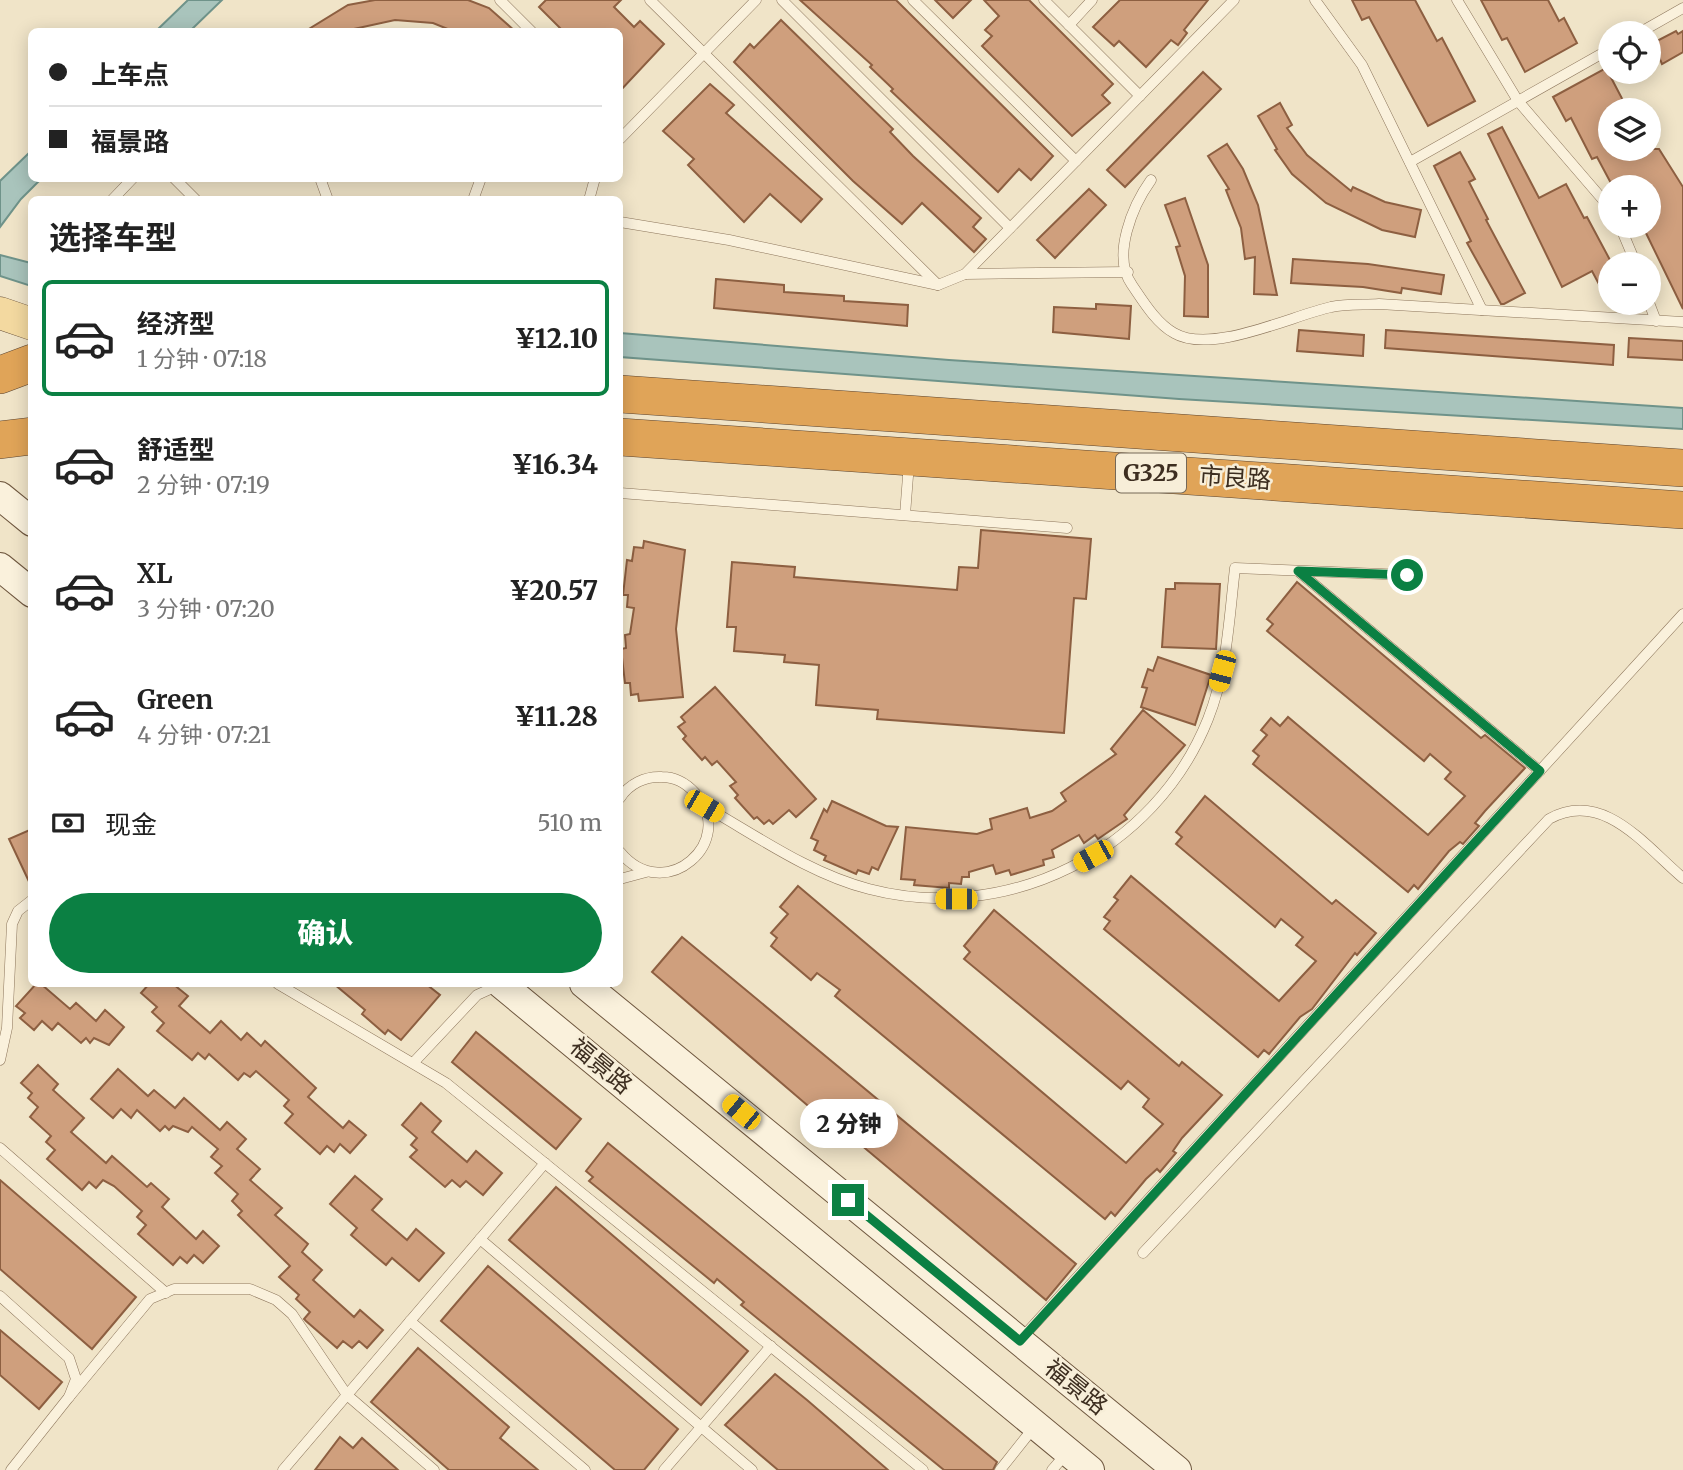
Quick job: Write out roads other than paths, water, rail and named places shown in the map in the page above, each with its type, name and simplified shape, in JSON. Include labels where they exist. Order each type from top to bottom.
[{"type":"highway","points":[[0,375],[28,364]]},
{"type":"highway","name":"市良路","points":[[623,394],[1683,468]]},
{"type":"highway","points":[[0,440],[28,436]]},
{"type":"highway","name":"市良路","points":[[623,437],[1683,510]]},
{"type":"main road","points":[[0,313],[28,323]]},
{"type":"main road","points":[[0,496],[28,519]]},
{"type":"main road","points":[[0,567],[28,590]]},
{"type":"main road","name":"福景路","points":[[506,987],[1035,1425],[1060,1461],[1090,1470]]},
{"type":"main road","name":"福景路","points":[[588,987],[1177,1470]]},
{"type":"lane","points":[[500,0],[528,28]]},
{"type":"lane","points":[[650,0],[938,285]]},
{"type":"lane","points":[[623,136],[756,0]]},
{"type":"lane","points":[[782,0],[1010,228]]},
{"type":"lane","points":[[914,0],[1076,162]]},
{"type":"lane","points":[[1044,0],[1140,96]]},
{"type":"lane","points":[[1069,25],[1092,0]]},
{"type":"lane","points":[[1220,14],[1227,0]]},
{"type":"lane","points":[[965,274],[1234,0]]},
{"type":"lane","points":[[1315,0],[1362,65],[1482,310]]},
{"type":"lane","points":[[1457,0],[1518,101],[1598,194]]},
{"type":"lane","points":[[1660,21],[1683,8]]},
{"type":"lane","points":[[1410,162],[1598,56]]},
{"type":"lane","points":[[1151,180],[1132,211],[1125,235],[1129,281],[1147,307],[1174,333],[1188,338],[1239,335],[1334,306],[1379,304],[1683,322]]},
{"type":"lane","points":[[116,196],[129,182]]},
{"type":"lane","points":[[178,182],[192,196]]},
{"type":"lane","points":[[623,222],[729,240],[938,285],[965,274],[1128,272]]},
{"type":"lane","points":[[1654,315],[1656,321]]},
{"type":"lane","points":[[905,515],[909,455]]},
{"type":"lane","points":[[623,493],[1067,528]]},
{"type":"lane","points":[[623,795],[641,780],[666,777],[688,786],[704,806],[814,869],[869,889],[926,898],[956,899],[994,894],[1041,881],[1068,870],[1117,839],[1154,805],[1185,765],[1208,720],[1222,671],[1235,568],[1407,575]]},
{"type":"lane","points":[[1298,571],[1540,771]]},
{"type":"lane","points":[[1020,1341],[1683,614]]},
{"type":"lane","points":[[623,878],[647,872],[670,873],[680,869],[699,853],[708,830],[704,806]]},
{"type":"lane","points":[[1143,1253],[1549,819],[1576,809],[1601,812],[1683,878]]},
{"type":"lane","points":[[623,856],[628,862],[647,872]]},
{"type":"lane","points":[[0,1060],[7,1028],[12,924],[18,911],[28,903]]},
{"type":"lane","points":[[283,987],[415,1061],[446,1083],[923,1470]]},
{"type":"lane","points":[[415,1061],[478,995],[495,987]]},
{"type":"lane","points":[[0,1148],[166,1293]]},
{"type":"lane","points":[[283,1470],[545,1163]]},
{"type":"lane","points":[[480,1239],[752,1470]]},
{"type":"lane","points":[[10,1470],[149,1299],[174,1289],[250,1289],[276,1300],[308,1332],[330,1373],[347,1395],[434,1470]]},
{"type":"lane","points":[[0,1296],[69,1358],[76,1379],[69,1397]]},
{"type":"lane","points":[[410,1321],[585,1470]]},
{"type":"lane","points":[[664,1470],[771,1346]]},
{"type":"lane","points":[[1000,1470],[1035,1425]]},
{"type":"water","points":[[188,0],[222,0],[193,28],[159,28]]},
{"type":"water","points":[[28,154],[28,182],[38,182],[0,227],[0,181]]},
{"type":"water","points":[[0,255],[28,262],[28,285],[0,276]]},
{"type":"water","points":[[623,333],[949,360],[1683,408],[1683,429],[1179,399],[623,357]]}]
